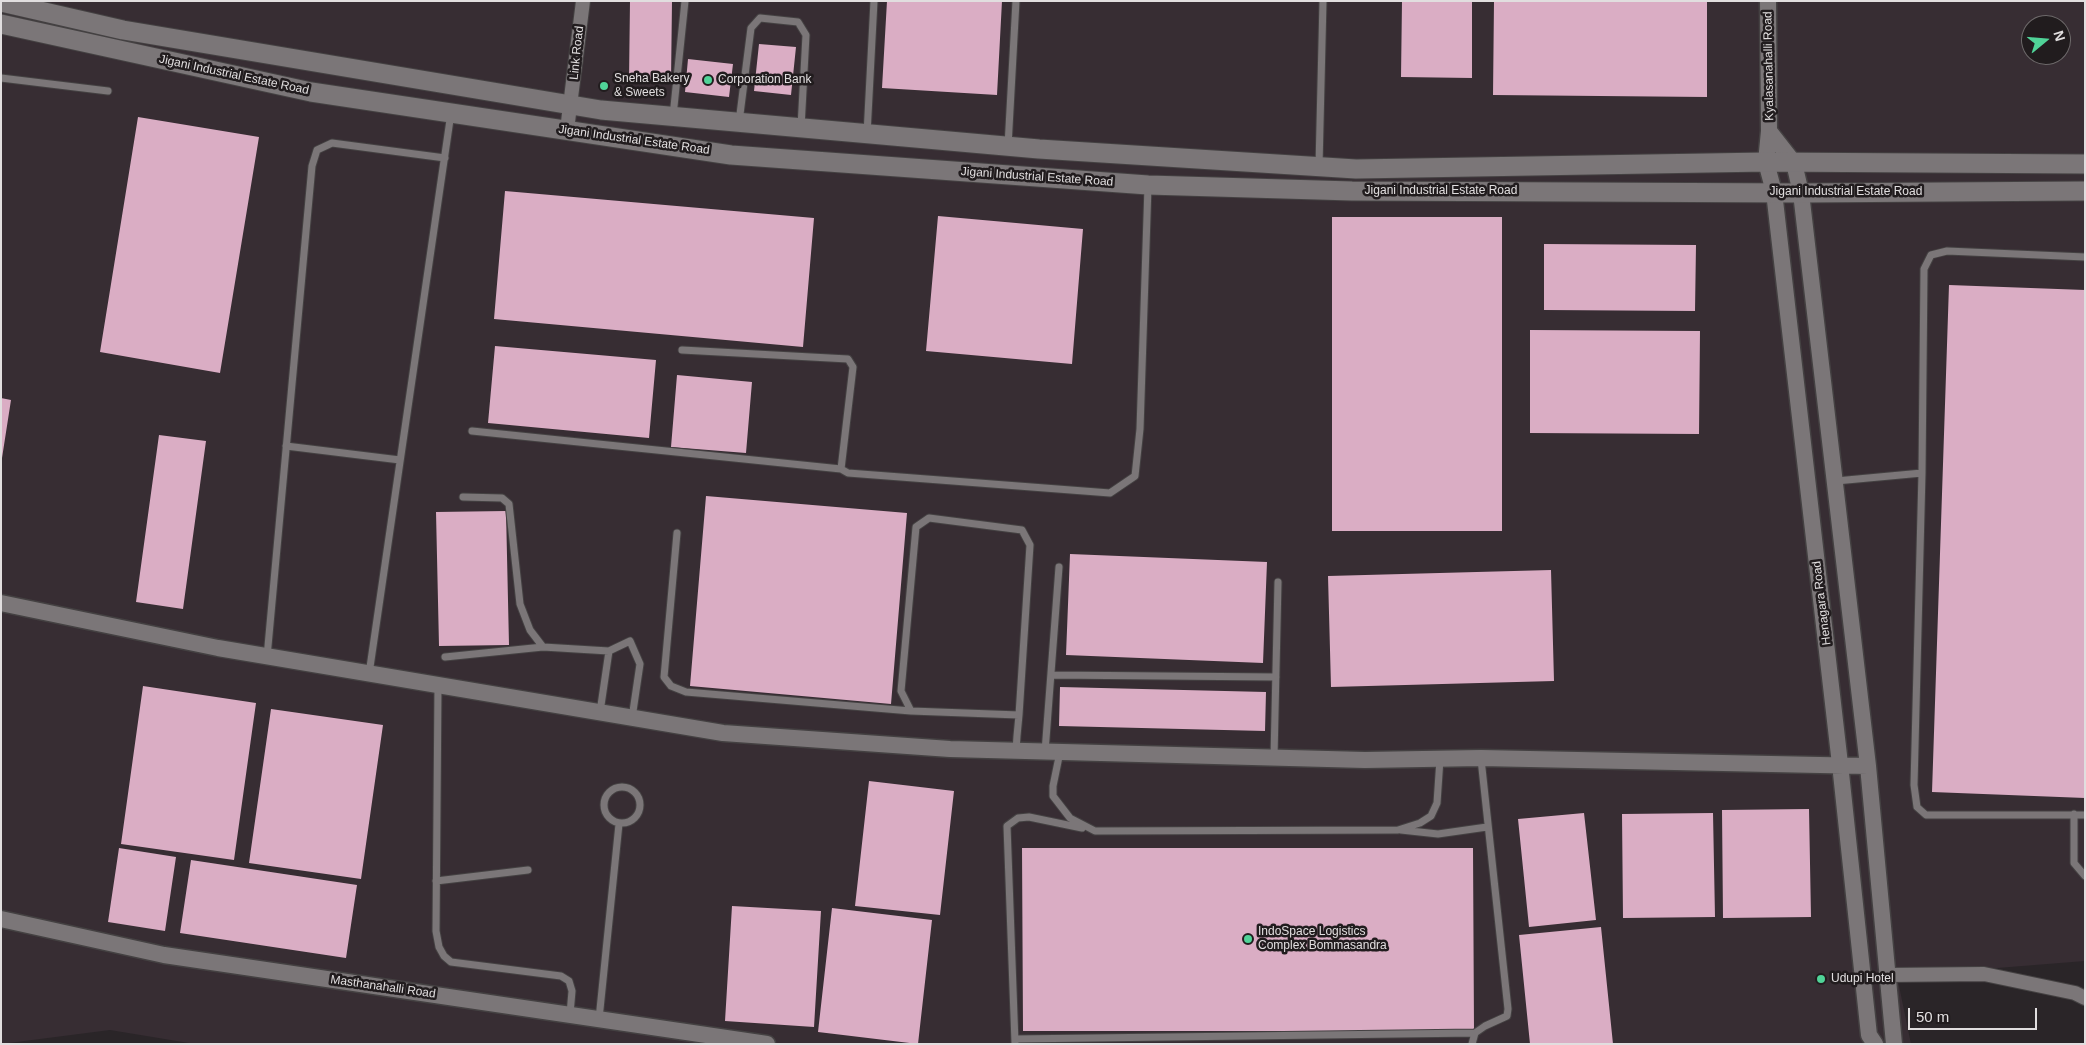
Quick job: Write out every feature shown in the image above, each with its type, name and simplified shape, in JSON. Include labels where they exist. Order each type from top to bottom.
[{"type":"main road","name":"Jigani Industrial Estate Road","points":[[1,2],[52,12],[124,30],[571,105],[1008,147],[1356,169],[1766,162],[2085,164]]},
{"type":"main road","name":"Jigani Industrial Estate Road","points":[[1,24],[311,92],[731,154],[1148,185],[1352,191],[1801,193],[2085,191]]},
{"type":"street","name":"Link Road","points":[[568,130],[583,1]]},
{"type":"street","name":"Kyalasanahalli Road","points":[[1766,162],[1769,131],[1768,1]]},
{"type":"street","points":[[1769,131],[1794,163],[1801,193],[1868,766],[1886,975],[1894,1044]]},
{"type":"street","name":"Henagara Road","points":[[1766,162],[1774,192],[1869,1034],[1875,1044]]},
{"type":"street","points":[[1,603],[267,657],[723,733],[950,750],[1365,760],[1481,758],[1868,766]]},
{"type":"street","name":"Masthanahalli Road","points":[[1,919],[164,955],[767,1044]]},
{"type":"street","points":[[1886,975],[1984,974],[2075,993],[2085,998]]},
{"type":"lane","points":[[673,116],[685,1]]},
{"type":"lane","points":[[868,134],[874,1]]},
{"type":"lane","points":[[1008,147],[1016,1]]},
{"type":"lane","points":[[1319,167],[1323,1]]},
{"type":"lane","points":[[740,122],[751,28],[760,18],[798,22],[806,35],[801,128]]},
{"type":"lane","points":[[1,78],[108,91]]},
{"type":"lane","points":[[369,674],[451,113]]},
{"type":"lane","points":[[267,657],[312,166],[318,150],[332,143],[445,158]]},
{"type":"lane","points":[[472,431],[842,469],[848,473],[1110,493],[1135,476],[1140,428],[1148,185]]},
{"type":"lane","points":[[2085,257],[1947,251],[1931,255],[1924,269],[1922,473],[1914,784],[1917,808],[1926,815],[2085,814]]},
{"type":"lane","points":[[682,350],[848,359],[853,367],[842,469]]},
{"type":"lane","points":[[286,446],[400,460]]},
{"type":"lane","points":[[1835,481],[1922,473]]},
{"type":"lane","points":[[463,497],[502,498],[509,504],[520,604],[530,630],[543,647]]},
{"type":"lane","points":[[911,711],[901,691],[916,527],[929,518],[1022,530],[1030,545],[1016,751]]},
{"type":"lane","points":[[676,533],[664,677],[671,686],[686,692],[911,711],[1019,715]]},
{"type":"lane","points":[[1059,567],[1051,676],[1053,796],[1070,818],[1095,831]]},
{"type":"lane","points":[[1274,758],[1278,582]]},
{"type":"lane","points":[[445,657],[543,647],[609,651],[630,642],[640,664],[632,718]]},
{"type":"lane","points":[[600,713],[609,651]]},
{"type":"lane","points":[[1051,676],[1276,677]]},
{"type":"lane","points":[[438,686],[436,931],[444,956],[451,962],[460,964],[561,976],[569,981],[572,991],[570,1015]]},
{"type":"lane","points":[[1481,758],[1508,1009],[1507,1016],[1475,1033],[1015,1041],[1007,826],[1018,818],[1029,817],[1095,831],[1398,830],[1438,834],[1488,827]]},
{"type":"lane","points":[[1398,830],[1420,823],[1431,816],[1437,803],[1440,759]]},
{"type":"lane","points":[[625,788],[635,794],[640,805],[636,817],[626,823],[619,824],[606,814],[604,802],[605,797],[613,789],[625,788]]},
{"type":"lane","points":[[2074,814],[2074,863],[2085,876]]},
{"type":"lane","points":[[598,1019],[619,824]]},
{"type":"lane","points":[[436,882],[528,870]]},
{"type":"lane","points":[[1472,1044],[1475,1033]]},
{"type":"shaded area","points":[[1,1],[2085,1],[2085,961],[1897,976],[1911,1044],[195,1044],[110,1030],[1,1044]]},
{"type":"building","points":[[630,1],[672,1],[671,81],[629,81]]},
{"type":"building","points":[[887,1],[1002,1],[997,95],[882,88]]},
{"type":"building","points":[[1402,1],[1472,1],[1472,78],[1401,77]]},
{"type":"building","points":[[1494,1],[1707,1],[1707,97],[1493,95]]},
{"type":"building","points":[[759,44],[796,47],[791,95],[754,91]]},
{"type":"building","points":[[688,59],[733,64],[729,97],[685,92]]},
{"type":"building","points":[[138,117],[259,137],[220,373],[100,352]]},
{"type":"building","points":[[505,191],[814,218],[803,347],[494,319]]},
{"type":"building","points":[[938,216],[1083,229],[1072,364],[926,351]]},
{"type":"building","points":[[1332,217],[1502,217],[1502,531],[1332,531]]},
{"type":"building","points":[[1544,244],[1696,245],[1695,311],[1544,310]]},
{"type":"building","points":[[1949,285],[2085,290],[2085,798],[1932,792]]},
{"type":"building","points":[[1530,330],[1700,331],[1699,434],[1530,433]]},
{"type":"building","points":[[495,346],[656,360],[649,438],[488,423]]},
{"type":"building","points":[[677,375],[752,382],[746,453],[671,447]]},
{"type":"building","points":[[1,398],[11,400],[2,458],[1,458]]},
{"type":"building","points":[[159,435],[206,441],[183,609],[136,602]]},
{"type":"building","points":[[706,496],[907,513],[891,704],[690,686]]},
{"type":"building","points":[[506,511],[509,645],[439,646],[436,512]]},
{"type":"building","points":[[1070,554],[1267,562],[1263,663],[1066,655]]},
{"type":"building","points":[[1551,570],[1554,681],[1331,687],[1328,576]]},
{"type":"building","points":[[143,686],[256,703],[234,860],[121,844]]},
{"type":"building","points":[[1060,687],[1266,692],[1265,731],[1059,726]]},
{"type":"building","points":[[271,709],[383,725],[361,879],[249,863]]},
{"type":"building","points":[[869,781],[954,791],[940,915],[855,906]]},
{"type":"building","points":[[1809,809],[1811,917],[1723,918],[1722,810]]},
{"type":"building","points":[[1584,813],[1596,920],[1529,927],[1518,819]]},
{"type":"building","points":[[1713,813],[1715,917],[1623,918],[1622,814]]},
{"type":"building","points":[[119,848],[176,857],[165,931],[108,922]]},
{"type":"building","name":"IndoSpace Logistics Complex Bommasandra","points":[[1022,848],[1473,848],[1474,1031],[1023,1031]]},
{"type":"building","points":[[191,860],[357,885],[346,958],[180,933]]},
{"type":"building","points":[[732,906],[821,911],[814,1027],[725,1021]]},
{"type":"building","points":[[832,908],[932,920],[918,1044],[818,1032]]},
{"type":"building","points":[[1601,927],[1613,1044],[1530,1044],[1519,935]]},
{"type":"place","name":"Corporation Bank","points":[[708,80]]},
{"type":"place","name":"Sneha Bakery & Sweets","points":[[604,86]]},
{"type":"place","name":"IndoSpace Logistics Complex Bommasandra","points":[[1248,939]]},
{"type":"place","name":"Udupi Hotel","points":[[1821,979]]}]
